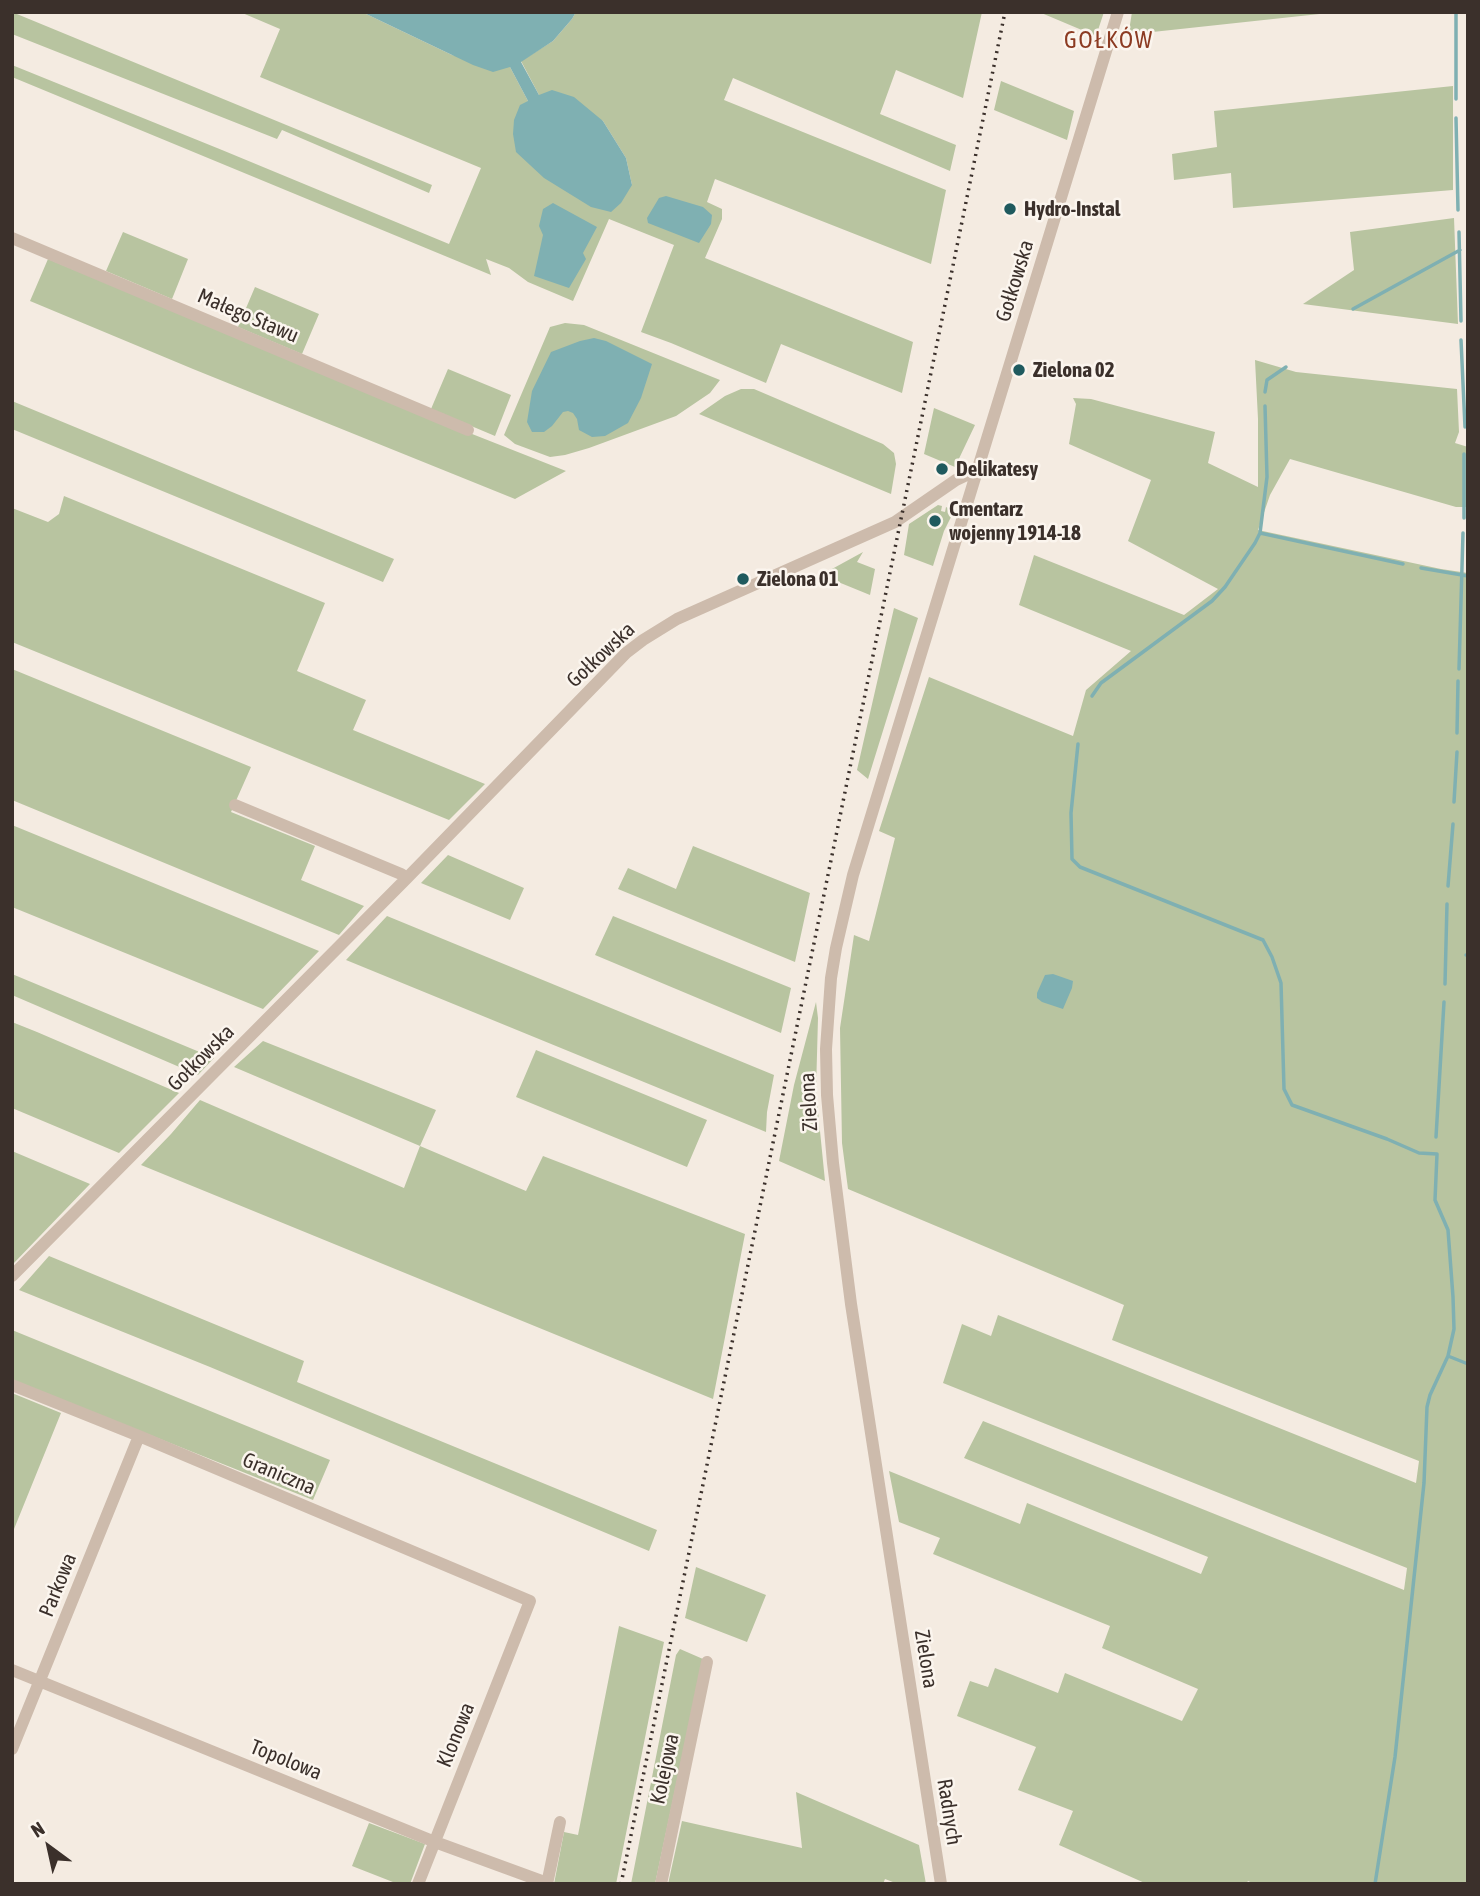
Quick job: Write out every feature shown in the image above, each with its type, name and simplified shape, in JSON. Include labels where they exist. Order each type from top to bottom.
[{"type":"street","name":"Gołkowska","points":[[12,1276],[407,878],[613,665],[643,640],[677,619],[895,522],[956,480],[977,470],[1118,12]]},
{"type":"street","name":"Małego Stawu","points":[[12,238],[468,430]]},
{"type":"street","name":"Zielona","points":[[920,1746],[851,1304],[833,1163],[827,1095],[826,1036],[836,948],[853,875],[977,470]]},
{"type":"street","points":[[235,805],[407,878]]},
{"type":"street","name":"Graniczna","points":[[12,1385],[530,1601]]},
{"type":"street","name":"Parkowa","points":[[12,1749],[139,1436]]},
{"type":"street","name":"Klonowa","points":[[418,1884],[530,1601]]},
{"type":"street","name":"Kolejowa","points":[[661,1884],[707,1662]]},
{"type":"street","name":"Topolowa","points":[[12,1670],[435,1842],[547,1883]]},
{"type":"street","name":"Radnych","points":[[920,1746],[941,1884]]},
{"type":"street","points":[[547,1883],[560,1822]]},
{"type":"green space","points":[[12,12],[432,185],[429,193],[282,130],[277,139],[12,34]]},
{"type":"green space","points":[[240,12],[362,12],[452,55],[510,67],[528,101],[632,185],[626,158],[603,121],[539,95],[521,61],[553,41],[576,12],[982,12],[963,98],[896,70],[880,114],[956,145],[950,171],[733,78],[724,100],[946,190],[931,264],[715,179],[707,202],[722,209],[722,219],[705,258],[913,342],[902,393],[781,344],[766,383],[641,332],[674,245],[609,219],[573,301],[528,282],[509,268],[486,259],[491,275],[12,77],[12,65],[449,244],[481,168],[260,77],[280,29]]},
{"type":"green space","points":[[1039,12],[1104,12],[1096,36]]},
{"type":"green space","points":[[1132,12],[1338,12],[1134,34],[1129,31]]},
{"type":"green space","points":[[1001,81],[1074,111],[1067,140],[994,110]]},
{"type":"green space","points":[[1453,86],[1453,190],[1233,208],[1231,173],[1174,180],[1172,154],[1217,147],[1214,111]]},
{"type":"green space","points":[[1454,218],[1458,324],[1303,304],[1354,270],[1350,232]]},
{"type":"green space","points":[[123,232],[188,259],[172,299],[106,271]]},
{"type":"green space","points":[[48,259],[566,471],[515,499],[193,369],[30,301]]},
{"type":"green space","points":[[255,287],[319,314],[302,354],[238,327]]},
{"type":"green space","points":[[565,323],[584,325],[720,380],[710,393],[676,416],[589,448],[550,457],[515,444],[504,435],[550,327]]},
{"type":"green space","points":[[1255,360],[1296,372],[1457,389],[1459,432],[1455,443],[1468,447],[1468,507],[1456,507],[1290,459],[1270,495],[1258,530],[1468,573],[1468,1884],[1255,1884],[1248,1881],[1246,1884],[1147,1884],[1059,1845],[1073,1811],[1018,1790],[1036,1747],[957,1716],[970,1681],[988,1687],[995,1668],[1058,1693],[1065,1673],[1182,1721],[1198,1689],[1102,1648],[1110,1626],[933,1554],[940,1538],[899,1522],[889,1471],[1020,1524],[1027,1503],[1201,1574],[1208,1557],[964,1458],[983,1421],[1404,1590],[1407,1568],[943,1383],[962,1324],[991,1336],[998,1315],[1416,1483],[1419,1461],[1112,1340],[1124,1305],[848,1189],[842,1143],[840,1028],[854,935],[869,941],[895,838],[879,831],[929,677],[1073,736],[1086,690],[1131,651],[1019,605],[1034,555],[1184,615],[1218,589],[1128,541],[1151,480],[1069,444],[1076,404],[1073,398],[1091,399],[1215,432],[1208,463],[1258,487]]},
{"type":"green space","points":[[448,369],[511,395],[495,436],[431,409]]},
{"type":"green space","points":[[741,389],[754,389],[883,444],[894,453],[896,464],[891,494],[699,414],[725,396]]},
{"type":"green space","points":[[12,401],[394,559],[383,582],[12,429]]},
{"type":"green space","points":[[934,408],[975,425],[955,467],[924,454]]},
{"type":"green space","points":[[64,496],[325,603],[297,671],[366,700],[353,730],[485,784],[449,820],[12,642],[12,508],[48,522],[59,514]]},
{"type":"green space","points":[[938,505],[942,506],[941,511],[945,512],[946,507],[954,511],[944,531],[933,566],[904,555],[909,524]]},
{"type":"green space","points":[[863,552],[857,562],[875,569],[870,595],[821,575]]},
{"type":"green space","points":[[894,608],[918,618],[868,779],[857,770]]},
{"type":"green space","points":[[12,669],[251,767],[231,812],[315,846],[301,880],[364,906],[339,935],[12,800]]},
{"type":"green space","points":[[12,825],[319,951],[263,1009],[12,907]]},
{"type":"green space","points":[[693,846],[810,893],[795,962],[618,889],[628,868],[676,889]]},
{"type":"green space","points":[[448,855],[524,888],[510,920],[421,883]]},
{"type":"green space","points":[[387,916],[774,1075],[766,1132],[346,960]]},
{"type":"green space","points":[[613,916],[791,988],[781,1033],[595,955]]},
{"type":"green space","points":[[12,974],[214,1058],[198,1075],[12,995]]},
{"type":"green space","points":[[816,1002],[816,1091],[825,1181],[779,1161],[794,1085]]},
{"type":"green space","points":[[12,1022],[179,1093],[119,1153],[12,1108]]},
{"type":"green space","points":[[263,1041],[436,1110],[420,1146],[234,1067]]},
{"type":"green space","points":[[536,1050],[707,1120],[687,1167],[516,1097]]},
{"type":"green space","points":[[200,1100],[404,1188],[420,1146],[526,1191],[543,1156],[745,1234],[713,1399],[141,1165]]},
{"type":"green space","points":[[12,1151],[90,1184],[13,1264],[12,1264]]},
{"type":"green space","points":[[49,1256],[304,1361],[297,1382],[657,1530],[649,1551],[19,1290]]},
{"type":"green space","points":[[12,1330],[330,1460],[313,1500],[12,1380]]},
{"type":"green space","points":[[12,1393],[61,1413],[12,1534]]},
{"type":"green space","points":[[696,1567],[766,1595],[747,1642],[685,1618]]},
{"type":"green space","points":[[619,1626],[664,1642],[616,1884],[554,1884],[564,1832],[578,1835]]},
{"type":"green space","points":[[680,1649],[703,1659],[655,1884],[631,1884],[676,1655]]},
{"type":"green space","points":[[796,1792],[919,1845],[926,1884],[898,1884],[885,1879],[883,1884],[668,1884],[682,1821],[802,1848]]},
{"type":"green space","points":[[369,1823],[425,1844],[410,1884],[398,1884],[352,1866]]},
{"type":"water","points":[[362,12],[576,12],[553,41],[521,62],[539,95],[552,90],[574,97],[603,121],[626,158],[632,185],[621,203],[611,212],[591,207],[544,178],[516,152],[514,120],[520,105],[528,101],[510,67],[493,72],[473,65]]},
{"type":"water","points":[[666,196],[703,207],[712,215],[711,224],[699,243],[648,223],[647,218],[659,198]]},
{"type":"water","points":[[553,203],[597,227],[583,253],[586,259],[569,288],[534,276],[543,235],[539,226],[543,209]]},
{"type":"water","points":[[594,338],[606,341],[652,364],[641,398],[628,423],[605,436],[592,437],[579,430],[577,419],[568,411],[563,412],[544,432],[532,432],[527,422],[532,391],[551,352]]},
{"type":"water","points":[[1053,974],[1073,981],[1063,1009],[1037,998],[1045,975]]},
{"type":"waterway","points":[[1456,14],[1456,99]]},
{"type":"waterway","points":[[1456,118],[1458,210]]},
{"type":"waterway","points":[[1459,232],[1461,321]]},
{"type":"waterway","points":[[1353,309],[1460,250]]},
{"type":"waterway","points":[[1461,340],[1465,427]]},
{"type":"waterway","points":[[1265,392],[1267,380],[1286,367]]},
{"type":"waterway","points":[[1260,533],[1267,477],[1265,406]]},
{"type":"waterway","points":[[1464,454],[1464,518]]},
{"type":"waterway","points":[[1092,696],[1101,683],[1212,601],[1225,587],[1260,533],[1403,564]]},
{"type":"waterway","points":[[1459,669],[1463,533]]},
{"type":"waterway","points":[[1421,568],[1468,576]]},
{"type":"waterway","points":[[1457,733],[1458,681]]},
{"type":"waterway","points":[[1078,744],[1071,813],[1072,859],[1080,867],[1263,940],[1281,983],[1284,1089],[1292,1105],[1419,1153],[1437,1154],[1435,1200],[1448,1230],[1453,1297],[1454,1329],[1448,1356],[1468,1364]]},
{"type":"waterway","points":[[1454,802],[1457,752]]},
{"type":"waterway","points":[[1448,886],[1453,824]]},
{"type":"waterway","points":[[1445,984],[1447,904]]},
{"type":"waterway","points":[[1436,1137],[1444,1002]]},
{"type":"waterway","points":[[1375,1884],[1395,1757],[1424,1483],[1427,1407],[1448,1356]]},
{"type":"railway","points":[[621,1884],[1005,12]]},
{"type":"place","name":"Hydro-Instal","points":[[1010,209]]},
{"type":"place","name":"Zielona 02","points":[[1019,370]]},
{"type":"place","name":"Delikatesy","points":[[942,469]]},
{"type":"place","name":"Cmentarz wojenny 1914-18","points":[[935,521]]},
{"type":"place","name":"Zielona 01","points":[[743,579]]},
{"type":"district","name":"GOŁKÓW","points":[[1109,40]]}]
